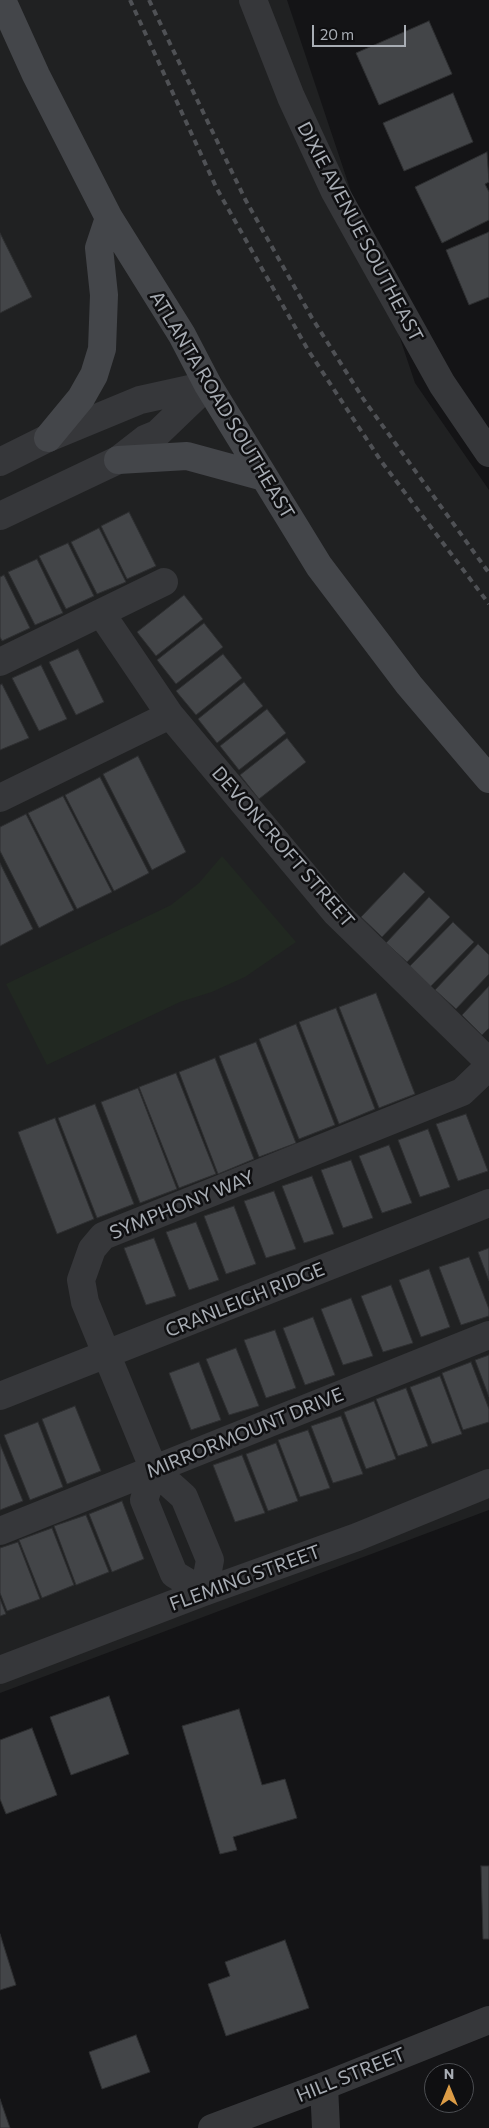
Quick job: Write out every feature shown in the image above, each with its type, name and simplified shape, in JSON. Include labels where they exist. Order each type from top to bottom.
[{"type":"main road","name":"ATLANTA ROAD SOUTHEAST","points":[[2,0],[36,75],[108,218],[182,335],[208,385],[318,566],[409,685],[489,779]]},
{"type":"main road","points":[[48,438],[81,398],[94,376],[102,349],[104,295],[98,248],[108,218]]},
{"type":"main road","points":[[118,460],[187,456],[264,477]]},
{"type":"street","name":"DIXIE AVENUE SOUTHEAST","points":[[254,0],[291,97],[336,192],[442,384],[489,453]]},
{"type":"street","points":[[0,462],[48,438],[140,400],[208,385]]},
{"type":"street","points":[[0,516],[118,460],[145,438],[157,434],[208,385]]},
{"type":"street","points":[[0,662],[164,582]]},
{"type":"street","name":"DEVONCROFT STREET","points":[[101,613],[170,715],[336,913],[489,1062]]},
{"type":"street","points":[[0,798],[170,715]]},
{"type":"street","name":"SYMPHONY WAY","points":[[204,1592],[210,1560],[184,1497],[154,1470],[85,1302],[81,1280],[92,1249],[103,1236],[462,1092],[489,1066]]},
{"type":"street","name":"CRANLEIGH RIDGE","points":[[0,1396],[489,1203]]},
{"type":"street","name":"MIRRORMOUNT DRIVE","points":[[0,1531],[489,1335]]},
{"type":"street","points":[[154,1470],[144,1500],[174,1574],[204,1592]]},
{"type":"street","name":"FLEMING STREET","points":[[0,1670],[204,1592],[357,1538],[489,1482]]},
{"type":"street","name":"HILL STREET","points":[[212,2128],[324,2086],[489,2020]]},
{"type":"street","points":[[324,2086],[326,2128]]},
{"type":"shaded area","points":[[0,0],[287,0],[415,383],[489,490],[489,1510],[0,1693]]},
{"type":"shaded area","points":[[222,856],[296,942],[245,977],[212,992],[180,1002],[47,1065],[6,984],[171,905],[199,883]]},
{"type":"building","points":[[429,21],[452,74],[379,105],[356,53]]},
{"type":"building","points":[[453,93],[473,142],[404,171],[383,123]]},
{"type":"building","points":[[487,152],[489,182],[485,184],[489,192],[489,220],[442,243],[415,187]]},
{"type":"building","points":[[489,232],[489,297],[469,305],[446,250]]},
{"type":"building","points":[[0,233],[32,297],[0,313]]},
{"type":"building","points":[[129,512],[156,566],[127,579],[101,526]]},
{"type":"building","points":[[99,528],[126,582],[97,594],[71,542]]},
{"type":"building","points":[[68,543],[94,596],[66,609],[39,556]]},
{"type":"building","points":[[37,559],[63,613],[35,625],[8,572]]},
{"type":"building","points":[[4,575],[30,628],[2,641],[0,637],[0,577]]},
{"type":"building","points":[[184,595],[203,619],[156,656],[137,632]]},
{"type":"building","points":[[204,623],[223,647],[176,684],[157,660]]},
{"type":"building","points":[[78,649],[104,702],[76,715],[49,662]]},
{"type":"building","points":[[223,654],[242,678],[196,715],[176,691]]},
{"type":"building","points":[[41,665],[67,719],[39,731],[12,678]]},
{"type":"building","points":[[244,682],[263,706],[217,743],[198,719]]},
{"type":"building","points":[[2,684],[29,738],[0,750],[0,685]]},
{"type":"building","points":[[267,709],[286,733],[239,770],[220,746]]},
{"type":"building","points":[[287,738],[306,762],[259,799],[240,775]]},
{"type":"building","points":[[138,756],[186,852],[152,870],[103,774]]},
{"type":"building","points":[[100,777],[149,873],[114,891],[65,795]]},
{"type":"building","points":[[63,796],[112,892],[77,909],[28,813]]},
{"type":"building","points":[[26,814],[74,910],[39,928],[0,851],[0,827]]},
{"type":"building","points":[[0,863],[33,929],[0,946]]},
{"type":"building","points":[[404,872],[425,892],[382,937],[361,917]]},
{"type":"building","points":[[429,897],[450,917],[407,962],[386,943]]},
{"type":"building","points":[[453,922],[474,942],[430,987],[409,967]]},
{"type":"building","points":[[478,944],[489,955],[489,974],[456,1009],[435,990]]},
{"type":"building","points":[[489,986],[489,1028],[482,1035],[462,1015]]},
{"type":"building","points":[[376,993],[415,1094],[379,1108],[339,1007]]},
{"type":"building","points":[[336,1008],[375,1109],[339,1124],[299,1022]]},
{"type":"building","points":[[296,1024],[335,1125],[299,1139],[259,1039]]},
{"type":"building","points":[[256,1042],[296,1143],[259,1157],[219,1056]]},
{"type":"building","points":[[215,1058],[254,1159],[218,1174],[179,1072]]},
{"type":"building","points":[[176,1073],[216,1174],[179,1188],[139,1087]]},
{"type":"building","points":[[138,1088],[177,1189],[140,1203],[101,1102]]},
{"type":"building","points":[[95,1104],[134,1204],[97,1218],[58,1118]]},
{"type":"building","points":[[466,1114],[488,1171],[458,1181],[436,1124]]},
{"type":"building","points":[[55,1118],[94,1219],[57,1234],[18,1132]]},
{"type":"building","points":[[428,1129],[450,1187],[420,1197],[398,1140]]},
{"type":"building","points":[[389,1145],[412,1203],[382,1213],[359,1156]]},
{"type":"building","points":[[351,1160],[373,1218],[343,1228],[321,1170]]},
{"type":"building","points":[[312,1176],[334,1234],[304,1243],[282,1186]]},
{"type":"building","points":[[274,1191],[296,1249],[266,1258],[244,1201]]},
{"type":"building","points":[[234,1206],[256,1264],[226,1274],[204,1216]]},
{"type":"building","points":[[196,1222],[219,1280],[189,1290],[166,1232]]},
{"type":"building","points":[[154,1238],[176,1296],[146,1305],[124,1248]]},
{"type":"building","points":[[489,1248],[489,1281],[478,1252]]},
{"type":"building","points":[[469,1257],[489,1309],[489,1316],[461,1325],[439,1267]]},
{"type":"building","points":[[429,1269],[450,1327],[421,1337],[399,1280]]},
{"type":"building","points":[[391,1285],[413,1343],[383,1352],[361,1296]]},
{"type":"building","points":[[351,1298],[373,1356],[343,1365],[321,1309]]},
{"type":"building","points":[[313,1317],[335,1375],[305,1385],[283,1328]]},
{"type":"building","points":[[275,1330],[296,1388],[266,1398],[244,1340]]},
{"type":"building","points":[[236,1348],[259,1406],[229,1415],[206,1359]]},
{"type":"building","points":[[489,1355],[489,1397],[475,1360]]},
{"type":"building","points":[[199,1362],[221,1420],[191,1430],[169,1373]]},
{"type":"building","points":[[471,1362],[489,1409],[489,1422],[463,1430],[442,1373]]},
{"type":"building","points":[[440,1376],[462,1434],[432,1444],[410,1387]]},
{"type":"building","points":[[406,1388],[428,1446],[398,1456],[376,1399]]},
{"type":"building","points":[[374,1401],[396,1459],[366,1469],[344,1412]]},
{"type":"building","points":[[75,1406],[101,1471],[67,1484],[42,1419]]},
{"type":"building","points":[[341,1416],[363,1474],[333,1483],[311,1426]]},
{"type":"building","points":[[38,1422],[63,1487],[30,1500],[4,1435]]},
{"type":"building","points":[[308,1430],[330,1488],[300,1497],[278,1440]]},
{"type":"building","points":[[276,1443],[298,1501],[268,1511],[246,1454]]},
{"type":"building","points":[[0,1444],[23,1501],[0,1510]]},
{"type":"building","points":[[242,1455],[265,1513],[235,1522],[213,1465]]},
{"type":"building","points":[[122,1501],[144,1559],[112,1572],[89,1514]]},
{"type":"building","points":[[86,1515],[109,1572],[76,1585],[54,1526]]},
{"type":"building","points":[[52,1528],[74,1585],[42,1598],[19,1540]]},
{"type":"building","points":[[18,1542],[40,1599],[7,1611],[0,1593],[0,1548]]},
{"type":"building","points":[[0,1599],[6,1614],[0,1616]]},
{"type":"building","points":[[109,1696],[129,1754],[71,1775],[50,1717]]},
{"type":"building","points":[[239,1709],[262,1785],[285,1779],[297,1818],[233,1837],[237,1850],[220,1854],[182,1726]]},
{"type":"building","points":[[32,1728],[57,1795],[6,1814],[0,1799],[0,1740]]},
{"type":"building","points":[[481,1866],[489,1866],[489,1939],[483,1939]]},
{"type":"building","points":[[0,1934],[16,1985],[0,1990]]},
{"type":"building","points":[[285,1940],[309,2008],[226,2036],[208,1984],[230,1976],[225,1962]]},
{"type":"building","points":[[136,2035],[150,2072],[102,2089],[89,2052]]},
{"type":"building","points":[[0,2099],[10,2128],[0,2128]]},
{"type":"railway","points":[[130,0],[217,189],[308,350],[381,461],[489,604]]},
{"type":"railway","points":[[149,0],[245,199],[312,318],[364,400],[489,573]]}]
